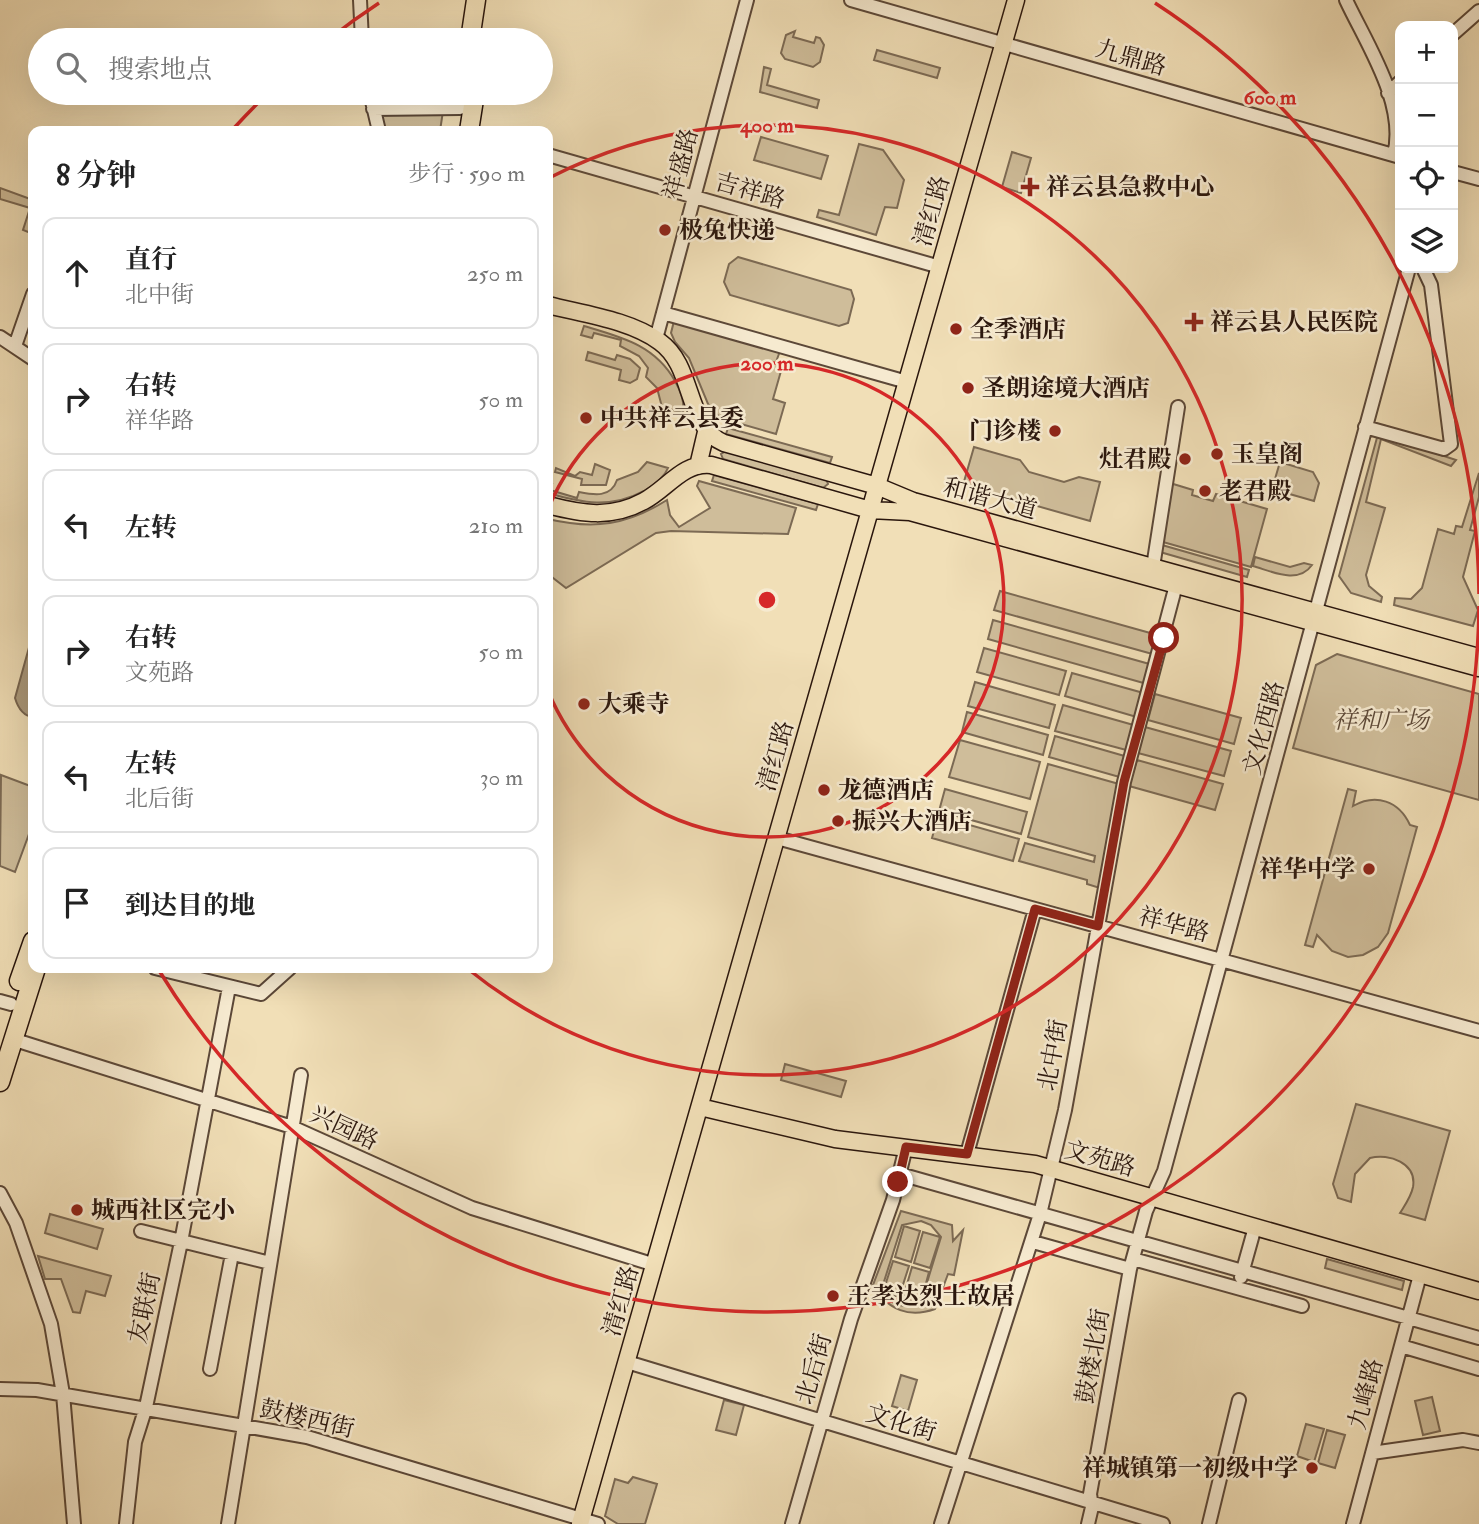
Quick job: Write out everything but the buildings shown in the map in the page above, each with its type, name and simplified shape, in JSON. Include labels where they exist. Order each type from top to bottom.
[{"type":"highway","points":[[472,28],[476,0]]},
{"type":"highway","points":[[484,28],[488,0]]},
{"type":"highway","points":[[460,126],[462,105]]},
{"type":"highway","points":[[470,126],[473,105]]},
{"type":"highway","points":[[0,1082],[6,1039],[5,1003],[28,953]]},
{"type":"highway","points":[[6,1039],[34,973]]},
{"type":"main road","name":"清红路","points":[[587,1522],[627,1362],[1016,0]]},
{"type":"main road","points":[[553,306],[634,329],[665,346],[685,377],[706,432],[698,466],[679,475],[646,501],[617,512],[585,514],[553,506]]},
{"type":"main road","name":"和谐大道","points":[[706,432],[724,443],[877,486],[913,501],[1153,567],[1479,668]]},
{"type":"main road","name":"和谐大道","points":[[698,466],[711,466],[870,510],[910,512],[1176,585],[1479,657]]},
{"type":"main road","name":"文苑路","points":[[700,1107],[835,1139],[967,1154],[1049,1168],[1149,1204],[1255,1227],[1479,1291]]},
{"type":"street","points":[[360,0],[361,28]]},
{"type":"street","name":"祥盛路","points":[[656,339],[747,0]]},
{"type":"street","name":"九鼎路","points":[[851,0],[1395,155]]},
{"type":"street","points":[[1346,0],[1388,93],[1397,124],[1397,147]]},
{"type":"street","points":[[1458,30],[1479,11]]},
{"type":"street","points":[[1388,93],[1398,84]]},
{"type":"street","points":[[372,105],[378,126]]},
{"type":"street","points":[[373,109],[418,105]]},
{"type":"street","name":"吉祥路","points":[[553,156],[940,267]]},
{"type":"street","points":[[1458,174],[1479,180]]},
{"type":"street","name":"文化西路","points":[[1149,1204],[1164,1171],[1408,273]]},
{"type":"street","points":[[1365,427],[1444,449],[1451,444],[1431,285],[1425,273]]},
{"type":"street","points":[[15,346],[28,308]]},
{"type":"street","points":[[663,313],[907,382]]},
{"type":"street","points":[[0,337],[28,355]]},
{"type":"street","points":[[1153,567],[1178,407]]},
{"type":"street","name":"北中街","points":[[941,1524],[1041,1214],[1049,1168],[1065,1110],[1124,782],[1176,585]]},
{"type":"street","name":"祥华路","points":[[777,838],[1479,1031]]},
{"type":"street","points":[[967,1154],[1035,909]]},
{"type":"street","points":[[174,973],[265,993],[284,973]]},
{"type":"street","name":"友联街","points":[[126,1524],[132,1462],[181,1242],[229,987]]},
{"type":"street","name":"兴园路","points":[[6,1039],[292,1127],[495,1217],[655,1265]]},
{"type":"street","points":[[228,1524],[301,1074]]},
{"type":"street","name":"北后街","points":[[792,1524],[854,1308],[900,1174],[906,1147]]},
{"type":"street","points":[[900,1174],[1479,1338]]},
{"type":"street","points":[[0,1193],[16,1223],[44,1297],[63,1394],[74,1524]]},
{"type":"street","name":"鼓楼北街","points":[[1088,1524],[1131,1264],[1149,1204]]},
{"type":"street","points":[[1238,1288],[1255,1227]]},
{"type":"street","points":[[141,1231],[270,1263]]},
{"type":"street","points":[[1033,1242],[1238,1288],[1302,1306]]},
{"type":"street","points":[[210,1369],[232,1254]]},
{"type":"street","name":"九峰路","points":[[1353,1524],[1420,1275]]},
{"type":"street","points":[[1401,1346],[1479,1369]]},
{"type":"street","name":"文化街","points":[[627,1362],[1163,1524]]},
{"type":"street","name":"鼓楼西街","points":[[0,1389],[63,1394],[307,1437],[587,1522]]},
{"type":"street","points":[[1209,1524],[1239,1399]]},
{"type":"street","points":[[1372,1453],[1462,1440],[1479,1443]]},
{"type":"green space","points":[[795,31],[793,37],[814,43],[816,37],[820,38],[824,45],[820,62],[813,67],[785,59],[781,53],[786,35]]},
{"type":"green space","points":[[877,50],[940,68],[937,78],[874,60]]},
{"type":"green space","points":[[764,67],[771,69],[767,85],[819,100],[817,108],[760,92]]},
{"type":"green space","points":[[443,111],[441,126],[383,126],[382,113]]},
{"type":"green space","points":[[761,137],[828,156],[821,179],[754,160]]},
{"type":"green space","points":[[859,144],[883,150],[904,180],[897,208],[885,207],[876,235],[817,217],[819,210],[839,215]]},
{"type":"green space","points":[[1012,152],[1031,158],[1021,193],[1002,187]]},
{"type":"green space","points":[[0,188],[28,198],[28,207],[0,199]]},
{"type":"green space","points":[[28,214],[28,232],[23,230]]},
{"type":"green space","points":[[738,257],[851,290],[854,299],[848,323],[839,326],[730,295],[724,282],[729,264]]},
{"type":"green space","points":[[674,321],[780,351],[776,362],[783,364],[773,399],[785,403],[776,434],[720,418],[708,404],[689,358],[675,342],[671,333]]},
{"type":"green space","points":[[584,326],[636,344],[658,359],[679,388],[683,413],[662,407],[657,388],[646,377],[648,368],[639,356],[620,346],[621,340],[594,333],[592,338],[581,335]]},
{"type":"green space","points":[[588,352],[615,360],[617,355],[630,359],[640,368],[637,379],[630,383],[619,380],[621,370],[586,360]]},
{"type":"green space","points":[[728,428],[832,457],[830,463],[726,434]]},
{"type":"green space","points":[[1378,434],[1456,460],[1451,466],[1381,439],[1366,502],[1385,508],[1366,575],[1369,586],[1382,597],[1381,602],[1351,593],[1339,576]]},
{"type":"green space","points":[[974,447],[1020,460],[1029,472],[1064,482],[1079,477],[1100,482],[1090,521],[963,485]]},
{"type":"green space","points":[[726,451],[826,479],[828,484],[823,488],[723,459],[721,454]]},
{"type":"green space","points":[[647,462],[668,468],[655,484],[632,497],[620,500],[596,502],[553,494],[553,491],[577,498],[579,492],[606,492],[611,490],[617,480],[638,472]]},
{"type":"green space","points":[[1280,462],[1313,472],[1319,483],[1314,501],[1272,489]]},
{"type":"green space","points":[[595,464],[610,470],[606,485],[581,485],[582,479],[555,472],[556,468],[575,476],[580,472],[592,475]]},
{"type":"green space","points":[[1479,473],[1479,497],[1470,530],[1475,531],[1463,577],[1478,610],[1473,626],[1394,605],[1395,598],[1411,599],[1422,588],[1438,529],[1454,534],[1456,526],[1462,527]]},
{"type":"green space","points":[[714,475],[818,504],[816,510],[712,481]]},
{"type":"green space","points":[[699,481],[796,508],[788,534],[671,531],[656,533],[566,588],[553,578],[553,520],[580,524],[610,523],[638,515],[667,500],[670,515],[679,527],[710,508],[697,486]]},
{"type":"green space","points":[[1170,483],[1193,490],[1192,495],[1213,501],[1216,494],[1267,509],[1251,567],[1163,542]]},
{"type":"green space","points":[[1162,545],[1249,570],[1247,577],[1160,552]]},
{"type":"green space","points":[[1255,557],[1290,567],[1304,563],[1312,565],[1299,574],[1284,575],[1253,566]]},
{"type":"green space","points":[[1000,591],[1161,636],[1156,655],[994,610]]},
{"type":"green space","points":[[993,620],[1153,665],[1147,684],[988,639]]},
{"type":"green space","points":[[984,648],[1066,671],[1059,695],[977,672]]},
{"type":"green space","name":"祥和广场","points":[[1337,654],[1479,694],[1479,800],[1293,748],[1316,665]]},
{"type":"green space","points":[[1072,673],[1147,694],[1140,718],[1065,696]]},
{"type":"green space","points":[[975,682],[1055,705],[1049,728],[968,706]]},
{"type":"green space","points":[[1155,694],[1241,718],[1234,744],[1148,720]]},
{"type":"green space","points":[[1063,705],[1137,726],[1130,751],[1055,731]]},
{"type":"green space","points":[[967,712],[1048,735],[1043,755],[962,732]]},
{"type":"green space","points":[[1145,727],[1231,751],[1224,776],[1138,753]]},
{"type":"green space","points":[[1055,736],[1128,757],[1123,778],[1049,757]]},
{"type":"green space","points":[[960,740],[1040,762],[1030,799],[949,777]]},
{"type":"green space","points":[[1137,760],[1223,784],[1215,810],[1129,786]]},
{"type":"green space","points":[[1048,764],[1119,784],[1103,889],[1087,884],[1087,880],[1019,861],[1025,843],[1094,862],[1095,856],[1028,837]]},
{"type":"green space","points":[[1,775],[28,785],[28,837],[15,872],[0,866]]},
{"type":"green space","points":[[945,789],[1027,812],[1021,834],[939,811]]},
{"type":"green space","points":[[1348,789],[1356,791],[1353,806],[1370,800],[1386,802],[1400,810],[1410,825],[1417,827],[1388,933],[1378,947],[1363,955],[1348,957],[1332,951],[1317,935],[1313,947],[1305,945]]},
{"type":"green space","points":[[938,816],[1019,839],[1013,861],[932,838]]},
{"type":"green space","points":[[785,1064],[846,1081],[841,1097],[781,1080]]},
{"type":"green space","points":[[1356,1104],[1450,1131],[1425,1220],[1400,1213],[1411,1194],[1413,1179],[1406,1166],[1393,1159],[1370,1158],[1355,1174],[1351,1202],[1338,1198],[1333,1184]]},
{"type":"green space","points":[[901,1211],[952,1225],[953,1241],[963,1230],[954,1275],[948,1274],[935,1309],[917,1313],[900,1310],[886,1301],[873,1285]],"holes":[[[921,1221],[931,1225],[941,1237],[921,1302],[929,1272],[912,1267],[903,1298],[919,1304],[902,1306],[888,1299],[881,1291],[902,1225]]]},
{"type":"green space","points":[[50,1214],[103,1229],[97,1249],[45,1233]]},
{"type":"green space","points":[[904,1226],[920,1231],[911,1262],[895,1257]]},
{"type":"green space","points":[[923,1232],[940,1237],[930,1268],[914,1263]]},
{"type":"green space","points":[[38,1256],[111,1276],[105,1296],[86,1291],[80,1313],[73,1312],[61,1279],[45,1279]]},
{"type":"green space","points":[[1327,1259],[1404,1281],[1402,1290],[1325,1268]]},
{"type":"green space","points":[[893,1261],[909,1266],[899,1297],[883,1292]]},
{"type":"green space","points":[[901,1375],[917,1380],[908,1411],[892,1406]]},
{"type":"green space","points":[[1432,1397],[1440,1431],[1423,1435],[1415,1401]]},
{"type":"green space","points":[[724,1400],[744,1405],[736,1435],[716,1430]]},
{"type":"green space","points":[[1306,1424],[1324,1429],[1314,1462],[1297,1456]]},
{"type":"green space","points":[[1327,1430],[1345,1435],[1335,1468],[1318,1463]]},
{"type":"green space","points":[[633,1477],[657,1484],[645,1524],[618,1524],[605,1516],[615,1479],[628,1483]]},
{"type":"shaded area","points":[[28,651],[28,716],[21,711],[15,698]]},
{"type":"place","name":"祥云县急救中心","points":[[1030,187]]},
{"type":"place","name":"极兔快递","points":[[665,230]]},
{"type":"place","name":"祥云县人民医院","points":[[1194,322]]},
{"type":"place","name":"全季酒店","points":[[956,329]]},
{"type":"place","name":"圣朗途境大酒店","points":[[968,388]]},
{"type":"place","name":"中共祥云县委","points":[[586,418]]},
{"type":"place","name":"门诊楼","points":[[1055,431]]},
{"type":"place","name":"玉皇阁","points":[[1217,454]]},
{"type":"place","name":"灶君殿","points":[[1185,459]]},
{"type":"place","name":"老君殿","points":[[1205,491]]},
{"type":"place","name":"大乘寺","points":[[584,704]]},
{"type":"place","name":"龙德酒店","points":[[824,790]]},
{"type":"place","name":"振兴大酒店","points":[[838,821]]},
{"type":"place","name":"祥华中学","points":[[1369,869]]},
{"type":"place","name":"城西社区完小","points":[[77,1210]]},
{"type":"place","name":"王孝达烈士故居","points":[[833,1296]]},
{"type":"place","name":"祥城镇第一初级中学","points":[[1312,1468]]},
{"type":"route","points":[[898,1182],[906,1147],[967,1154],[1035,909],[1098,926],[1124,782],[1164,638]]}]
